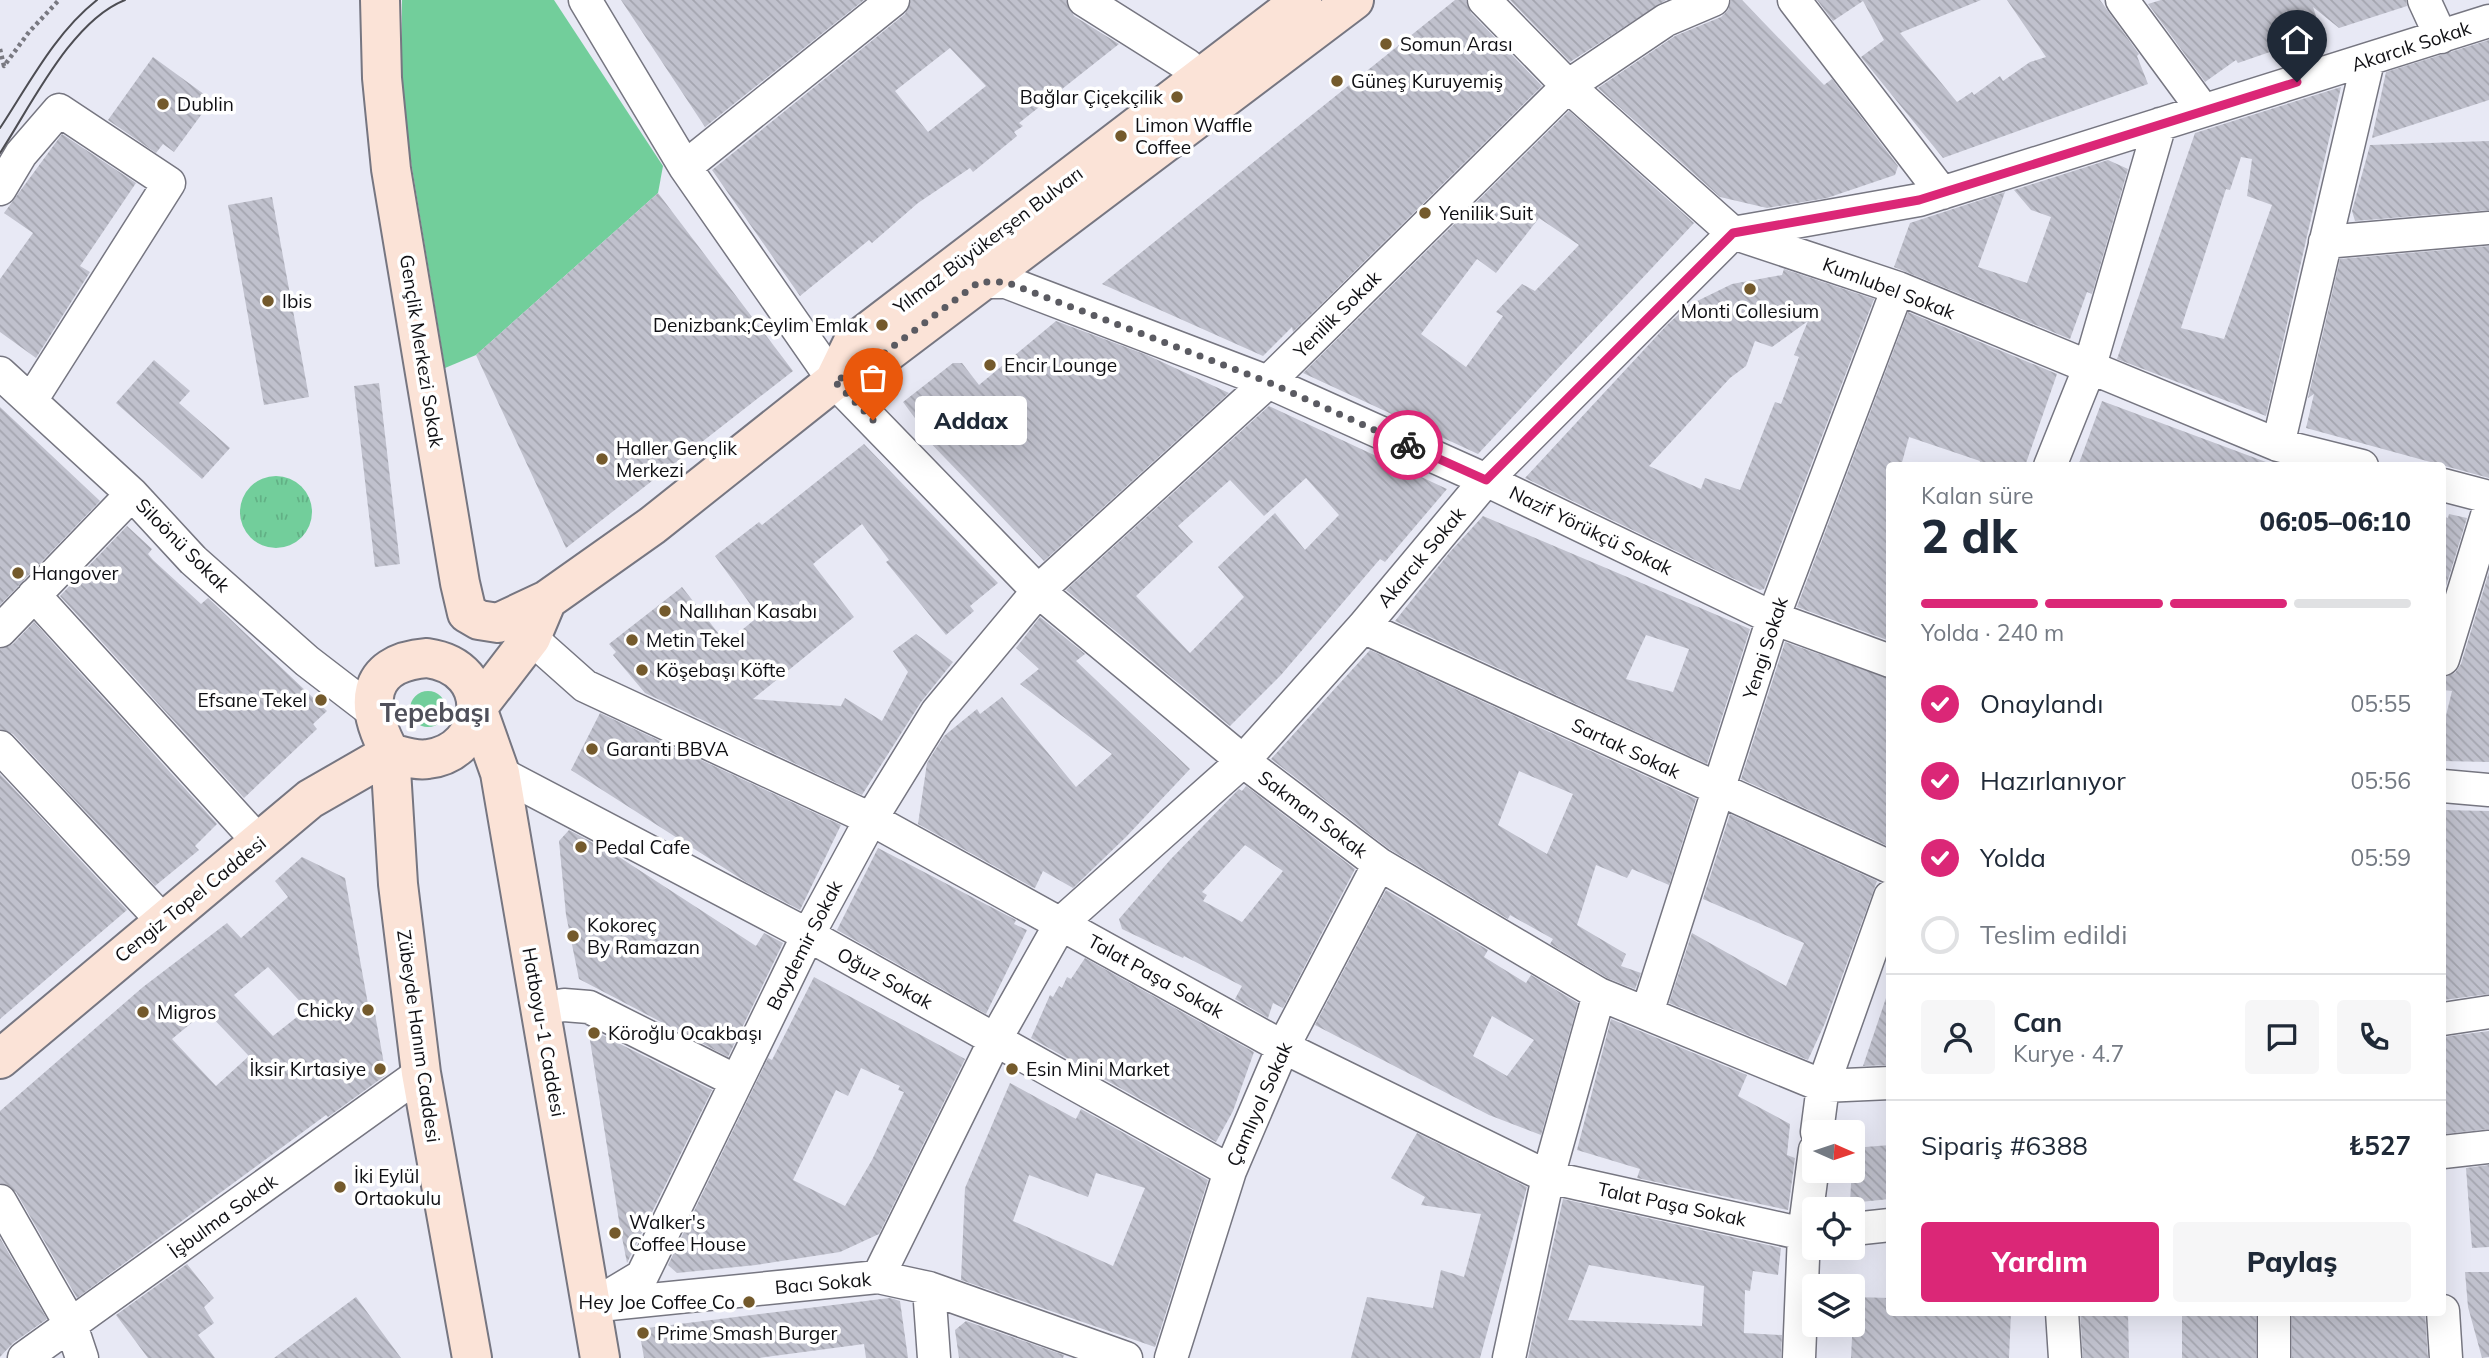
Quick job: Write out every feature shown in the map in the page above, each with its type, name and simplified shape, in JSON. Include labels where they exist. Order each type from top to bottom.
[{"type":"main road","name":"Gençlik Merkezi Sokak","points":[[380,0],[382,78],[391,169],[482,635]]},
{"type":"main road","name":"Yılmaz Büyükerşen Bulvarı","points":[[834,381],[852,344],[1302,0]]},
{"type":"main road","name":"Yılmaz Büyükerşen Bulvarı","points":[[834,381],[863,369],[1354,0]]},
{"type":"main road","points":[[482,635],[476,699],[467,734],[457,747],[427,760],[390,753],[375,727],[372,711],[374,694],[382,678],[394,666],[482,635],[547,600],[686,500],[834,381]]},
{"type":"main road","points":[[476,699],[458,667],[482,635]]},
{"type":"main road","name":"Hatboyu-1 Caddesi","points":[[476,699],[500,772],[600,1358]]},
{"type":"main road","points":[[310,799],[372,711]]},
{"type":"main road","name":"Cengiz Topel Caddesi","points":[[0,1059],[162,920],[310,799],[390,753]]},
{"type":"main road","name":"Zübeyde Hanım Caddesi","points":[[390,753],[398,884],[421,1073],[472,1358]]},
{"type":"street","points":[[685,167],[892,0]]},
{"type":"street","points":[[1084,0],[1187,65]]},
{"type":"street","name":"Kumlubel Sokak","points":[[1485,0],[1568,86],[1733,233],[1898,288],[2277,445],[2346,462]]},
{"type":"street","name":"Yenilik Sokak","points":[[1038,591],[1268,382],[1568,86],[1666,20],[1713,0]]},
{"type":"street","points":[[1794,0],[1942,192]]},
{"type":"street","points":[[2122,0],[2203,110]]},
{"type":"street","points":[[2424,0],[2441,37]]},
{"type":"street","name":"Sakman Sokak","points":[[591,3],[685,167],[834,381],[1038,591],[1243,761],[1379,864],[1599,993],[1823,1086],[1886,1083]]},
{"type":"street","name":"Akarcık Sokak","points":[[878,1277],[995,1040],[1061,923],[1243,761],[1363,627],[1486,480],[1733,233],[1919,200],[2489,21]]},
{"type":"street","points":[[2277,445],[2368,61]]},
{"type":"street","points":[[0,189],[21,153],[59,110],[169,183],[32,399]]},
{"type":"street","points":[[2052,462],[2089,369],[2160,124]]},
{"type":"street","points":[[2325,242],[2489,228]]},
{"type":"street","name":"Nazif Yörükçü Sokak","points":[[979,282],[1006,282],[1268,382],[1486,480],[1773,618],[1886,660]]},
{"type":"street","name":"Yengi Sokak","points":[[1647,1013],[1773,618],[1898,288]]},
{"type":"street","name":"Siloönü Sokak","points":[[0,373],[32,399],[132,494],[193,560],[307,661],[372,711]]},
{"type":"street","points":[[2446,486],[2489,497]]},
{"type":"street","points":[[0,631],[132,494]]},
{"type":"street","points":[[2446,649],[2489,509]]},
{"type":"street","name":"Baydemir Sokak","points":[[592,1306],[642,1276],[807,935],[871,819],[937,712],[1038,591]]},
{"type":"street","points":[[34,595],[259,842]]},
{"type":"street","name":"Sartak Sokak","points":[[1363,627],[1886,865]]},
{"type":"street","name":"Talat Paşa Sokak","points":[[482,635],[871,819],[1283,1047],[1548,1177],[1802,1231]]},
{"type":"street","points":[[0,747],[162,920]]},
{"type":"street","name":"Oğuz Sokak","points":[[500,772],[807,935],[1230,1171]]},
{"type":"street","points":[[2446,786],[2489,790]]},
{"type":"street","name":"Çamlıyol Sokak","points":[[1171,1358],[1230,1171],[1283,1047],[1379,864]]},
{"type":"street","points":[[1819,1120],[1823,1086],[1886,908]]},
{"type":"street","points":[[1509,1358],[1548,1177],[1599,993]]},
{"type":"street","points":[[540,1009],[564,1005],[589,1007],[736,1081]]},
{"type":"street","points":[[2446,1019],[2489,1012]]},
{"type":"street","name":"İşbulma Sokak","points":[[24,1358],[421,1073]]},
{"type":"street","points":[[2446,1152],[2489,1147]]},
{"type":"street","points":[[0,1201],[71,1325],[82,1358]]},
{"type":"street","points":[[1865,1228],[1886,1225]]},
{"type":"street","points":[[1799,1358],[1808,1260]]},
{"type":"street","name":"Bacı Sokak","points":[[592,1306],[878,1277],[929,1288],[1126,1358]]},
{"type":"street","points":[[929,1288],[934,1358]]},
{"type":"street","points":[[2062,1316],[2065,1358]]},
{"type":"street","points":[[2274,1316],[2274,1358]]},
{"type":"street","points":[[2443,1316],[2446,1358]]},
{"type":"path","points":[[0,50],[4,66],[29,32],[59,0]]},
{"type":"green space","points":[[402,0],[554,0],[663,166],[658,193],[476,355],[445,368],[401,101]]},
{"type":"green space","points":[[276,476],[296,482],[306,492],[312,512],[306,532],[296,542],[276,548],[256,542],[246,532],[240,512],[246,492],[256,482]]},
{"type":"green space","points":[[428,691],[441,696],[446,709],[441,722],[428,727],[415,722],[410,709],[415,696]]},
{"type":"building","points":[[621,0],[864,0],[705,127]]},
{"type":"building","points":[[911,0],[1066,0],[1074,16],[1119,44],[1019,123],[1023,126],[1014,132],[1017,136],[973,172],[970,168],[918,203],[872,243],[869,240],[800,296],[712,170],[905,14]],"holes":[[[950,48],[986,86],[928,132],[895,91]]]},
{"type":"building","points":[[1455,0],[1466,0],[1471,13],[1542,86],[1293,332],[1292,327],[1263,356],[1102,284]]},
{"type":"building","points":[[1510,0],[1666,0],[1570,62]]},
{"type":"building","points":[[1731,0],[1742,0],[1824,85],[1832,79],[1898,166],[1895,175],[1827,198],[1767,208],[1720,197],[1598,88],[1675,36],[1721,17],[1728,10]]},
{"type":"building","points":[[1817,0],[1981,0],[1900,33],[1957,102],[1972,92],[1974,95],[2000,76],[2003,81],[2030,62],[2046,57],[2007,0],[2100,0],[2139,54],[2137,56],[2148,84],[1943,158],[1861,57],[1884,40],[1863,1],[1833,21]]},
{"type":"building","points":[[2161,0],[2406,0],[2407,6],[2339,28],[2313,7],[2322,34],[2238,63],[2236,60],[2205,82],[2148,4]]},
{"type":"building","points":[[2489,40],[2489,100],[2372,138],[2386,72]]},
{"type":"building","name":"Dublin","points":[[153,57],[212,100],[174,152],[163,144],[156,153],[108,120]]},
{"type":"building","points":[[2341,87],[2266,416],[2117,359],[2195,133]],"holes":[[[2241,157],[2252,159],[2247,196],[2272,205],[2224,339],[2181,328],[2226,189],[2230,190]]]},
{"type":"building","points":[[1569,111],[1694,223],[1478,454],[1303,373]],"holes":[[[1539,218],[1579,245],[1535,291],[1522,284],[1496,312],[1503,316],[1466,367],[1421,334],[1477,259],[1496,273]]]},
{"type":"building","points":[[62,134],[136,183],[80,266],[90,272],[36,358],[0,332],[0,279],[33,233],[4,213]]},
{"type":"building","points":[[2489,141],[2489,210],[2355,221],[2352,211],[2370,145]]},
{"type":"building","points":[[2108,160],[2128,169],[2092,294],[2087,292],[2070,339],[1894,267],[1910,223],[2005,192],[1978,267],[2027,283],[2051,217],[2031,210],[2014,190]]},
{"type":"building","name":"Haller Gençlik Merkezi","points":[[658,193],[793,371],[566,548],[476,355]]},
{"type":"building","name":"Ibis","points":[[272,197],[309,397],[264,405],[228,205]]},
{"type":"building","points":[[2489,246],[2489,478],[2446,466],[2446,462],[2430,462],[2306,428],[2314,394],[2308,398],[2340,259]]},
{"type":"building","points":[[1784,269],[1874,299],[1764,589],[1760,590],[1732,578],[1525,478],[1667,325],[1689,305],[1732,284],[1782,275]],"holes":[[[1808,321],[1794,355],[1799,357],[1781,404],[1775,402],[1740,490],[1705,478],[1701,489],[1649,466],[1730,378],[1746,366],[1755,341],[1772,347]]]},
{"type":"building","points":[[1908,312],[2057,374],[2026,462],[1980,462],[1909,437],[1902,462],[1886,462],[1886,640],[1797,607]]},
{"type":"building","points":[[1056,321],[1147,355],[1229,393],[1044,561],[920,432],[923,429],[903,402],[953,363],[962,363],[979,385]]},
{"type":"building","points":[[154,360],[190,391],[179,403],[230,448],[202,479],[116,403]]},
{"type":"building","points":[[379,383],[400,564],[375,567],[354,386]]},
{"type":"building","points":[[2102,401],[2266,462],[2079,462]]},
{"type":"building","points":[[1269,406],[1447,489],[1385,562],[1380,559],[1281,675],[1230,726],[1066,590]],"holes":[[[1306,478],[1339,515],[1305,550],[1275,513],[1218,567],[1244,597],[1190,653],[1136,596],[1193,542],[1178,526],[1230,480],[1264,516]]]},
{"type":"building","points":[[0,407],[100,501],[0,605]]},
{"type":"building","points":[[864,444],[998,583],[970,606],[974,611],[946,635],[886,562],[889,560],[862,524],[813,564],[854,617],[753,699],[841,706],[845,698],[882,721],[908,672],[893,651],[916,634],[953,662],[921,702],[862,795],[645,693],[613,655],[616,652],[609,644],[682,587],[726,643],[759,616],[715,556],[759,522],[762,525]]},
{"type":"building","points":[[2449,514],[2467,518],[2446,586],[2446,517]]},
{"type":"building","points":[[1483,516],[1750,629],[1707,764],[1395,621],[1450,552]],"holes":[[[1646,635],[1689,649],[1673,692],[1626,679]]]},
{"type":"building","points":[[127,526],[152,549],[148,554],[153,560],[201,604],[208,598],[327,711],[313,724],[317,729],[244,798],[60,596]]},
{"type":"building","points":[[2489,572],[2489,762],[2446,761],[2446,716],[2452,691],[2446,690],[2446,676],[2455,673],[2461,664]]},
{"type":"building","points":[[1040,617],[1085,654],[1076,661],[1190,769],[1073,888],[1043,871],[1035,888],[1032,887],[918,824],[927,763],[944,736],[977,709],[980,714],[1002,697],[1076,787],[1112,754],[1020,684],[1039,669],[1016,648]]},
{"type":"building","points":[[34,622],[217,824],[195,846],[199,850],[155,886],[13,734],[0,729],[0,649],[13,644]]},
{"type":"building","points":[[1785,642],[1886,678],[1886,845],[1741,779]]},
{"type":"building","points":[[1370,650],[1696,799],[1669,885],[1632,869],[1627,878],[1596,865],[1577,925],[1626,954],[1621,966],[1641,973],[1635,989],[1607,978],[1550,944],[1553,939],[1510,915],[1508,919],[1389,849],[1271,759]],"holes":[[[1519,771],[1573,794],[1547,854],[1498,825]]]},
{"type":"building","points":[[600,713],[841,825],[800,910],[746,882],[571,770]]},
{"type":"building","points":[[0,774],[127,910],[0,1019]]},
{"type":"building","points":[[1246,786],[1355,869],[1283,1008],[1273,1003],[1268,1018],[1235,999],[1242,986],[1184,956],[1183,958],[1122,929],[1119,919],[1170,860],[1239,789],[1242,791]],"holes":[[[1245,845],[1283,871],[1242,922],[1203,901],[1207,895],[1202,892]]]},
{"type":"building","points":[[2446,810],[2489,811],[2489,994],[2446,1000]]},
{"type":"building","points":[[1730,814],[1877,881],[1825,1023],[1808,1060],[1669,1003],[1692,933],[1786,986],[1804,943],[1703,899]]},
{"type":"building","points":[[569,830],[616,855],[756,946],[764,933],[783,943],[728,1057],[579,979],[566,915],[559,841]]},
{"type":"building","points":[[878,848],[1016,920],[1014,924],[1027,930],[986,1014],[837,930]]},
{"type":"building","points":[[302,857],[345,878],[370,1015],[375,1014],[386,1075],[328,1117],[326,1115],[77,1298],[16,1192],[0,1183],[0,1111],[143,987],[227,923],[241,938],[288,897],[275,881]],"holes":[[[268,967],[307,1009],[273,1036],[234,995]],[[206,1011],[249,1056],[216,1086],[172,1039]]]},
{"type":"building","points":[[1386,890],[1488,950],[1484,957],[1526,983],[1531,975],[1578,1003],[1541,1135],[1489,1115],[1315,1025]],"holes":[[[1492,1016],[1534,1040],[1507,1076],[1473,1056]]]},
{"type":"building","points":[[1085,958],[1254,1052],[1233,1111],[1216,1142],[1031,1038],[1050,995],[1053,997],[1059,986],[1062,988],[1067,977],[1071,979]]},
{"type":"building","points":[[814,977],[965,1059],[879,1234],[840,1252],[756,1265],[677,1273],[668,1265],[768,1058],[772,1060]],"holes":[[[861,1068],[900,1086],[898,1090],[904,1092],[872,1160],[845,1206],[793,1180],[836,1090],[848,1096]]]},
{"type":"building","points":[[1886,998],[1886,1065],[1863,1066]]},
{"type":"building","points":[[1611,1019],[1747,1075],[1738,1096],[1790,1124],[1787,1155],[1795,1158],[1788,1210],[1637,1178],[1640,1169],[1577,1150]]},
{"type":"building","points":[[588,1028],[712,1090],[627,1263],[620,1227]]},
{"type":"building","points":[[2489,1031],[2489,1129],[2446,1134],[2446,1037]]},
{"type":"building","points":[[1010,1083],[1076,1119],[1081,1109],[1208,1180],[1155,1347],[961,1280],[965,1188]],"holes":[[[1096,1173],[1145,1188],[1113,1266],[1013,1221],[1029,1175],[1088,1197]]]},
{"type":"building","points":[[1417,1133],[1527,1187],[1480,1358],[1351,1358],[1367,1297],[1433,1308],[1441,1270],[1464,1277],[1481,1214],[1421,1205],[1425,1197],[1391,1178]]},
{"type":"building","points":[[1886,1145],[1886,1199],[1865,1202],[1865,1197],[1850,1197],[1851,1183],[1866,1183],[1866,1147]]},
{"type":"building","points":[[2489,1165],[2489,1247],[2472,1248],[2466,1168]]},
{"type":"building","points":[[1563,1199],[1781,1248],[1778,1275],[1753,1271],[1750,1291],[1745,1290],[1744,1333],[1782,1335],[1781,1358],[1528,1358]],"holes":[[[1589,1265],[1704,1286],[1702,1326],[1568,1320]]]},
{"type":"building","points":[[0,1238],[47,1319],[13,1343],[0,1357]]},
{"type":"building","points":[[187,1264],[214,1298],[204,1307],[214,1323],[198,1335],[215,1358],[148,1358],[116,1315]]},
{"type":"building","points":[[2465,1272],[2489,1272],[2489,1357],[2482,1358],[2468,1307]]},
{"type":"building","points":[[356,1297],[401,1358],[274,1358]]},
{"type":"building","points":[[1865,1297],[1886,1298],[1886,1316],[2011,1316],[2009,1358],[1851,1358],[1852,1337],[1865,1337]]},
{"type":"building","points":[[890,1298],[900,1301],[908,1358],[866,1358],[864,1344],[759,1358],[644,1358],[639,1329]]},
{"type":"building","points":[[2080,1316],[2128,1316],[2129,1358],[2083,1358]]},
{"type":"building","points":[[2182,1316],[2256,1316],[2256,1358],[2182,1358]]},
{"type":"building","points":[[2292,1316],[2425,1316],[2428,1358],[2292,1358]]},
{"type":"building","points":[[966,1321],[1064,1355],[1063,1358],[959,1358],[955,1330]]},
{"type":"tram line","points":[[0,128],[55,43],[97,0]]},
{"type":"tram line","points":[[0,153],[70,45],[105,11],[125,0]]},
{"type":"way so far","points":[[873,420],[834,381],[863,369],[979,282],[1006,282],[1268,382],[1408,445]]},
{"type":"place","name":"Somun Arası","points":[[1386,44]]},
{"type":"place","name":"Güneş Kuruyemiş","points":[[1337,81]]},
{"type":"place","name":"Bağlar Çiçekçilik","points":[[1177,97]]},
{"type":"place","name":"Dublin","points":[[163,104]]},
{"type":"place","name":"Limon Waffle Coffee","points":[[1121,136]]},
{"type":"place","name":"Yenilik Suit","points":[[1425,213]]},
{"type":"place","name":"Monti Collesium","points":[[1750,289]]},
{"type":"place","name":"Ibis","points":[[268,301]]},
{"type":"place","name":"Denizbank;Ceylim Emlak","points":[[882,325]]},
{"type":"place","name":"Encir Lounge","points":[[990,365]]},
{"type":"place","name":"Addax","points":[[873,420]]},
{"type":"place","name":"Haller Gençlik Merkezi","points":[[602,459]]},
{"type":"place","name":"Hangover","points":[[18,573]]},
{"type":"place","name":"Nallıhan Kasabı","points":[[665,611]]},
{"type":"place","name":"Metin Tekel","points":[[632,640]]},
{"type":"place","name":"Köşebaşı Köfte","points":[[642,670]]},
{"type":"place","name":"Efsane Tekel","points":[[321,700]]},
{"type":"place","name":"Garanti BBVA","points":[[592,749]]},
{"type":"place","name":"Pedal Cafe","points":[[581,847]]},
{"type":"place","name":"Kokoreç By Ramazan","points":[[573,936]]},
{"type":"place","name":"Chicky","points":[[368,1010]]},
{"type":"place","name":"Migros","points":[[143,1012]]},
{"type":"place","name":"Köroğlu Ocakbaşı","points":[[594,1033]]},
{"type":"place","name":"İksir Kırtasiye","points":[[380,1069]]},
{"type":"place","name":"Esin Mini Market","points":[[1012,1069]]},
{"type":"place","name":"İki Eylül Ortaokulu","points":[[340,1187]]},
{"type":"place","name":"Walker's Coffee House","points":[[615,1233]]},
{"type":"place","name":"Hey Joe Coffee Co","points":[[749,1302]]},
{"type":"place","name":"Prime Smash Burger","points":[[643,1333]]},
{"type":"district","name":"Tepebaşı","points":[[435,713]]},
{"type":"route","points":[[1408,445],[1486,480],[1733,233],[1919,200],[2297,82]]}]
